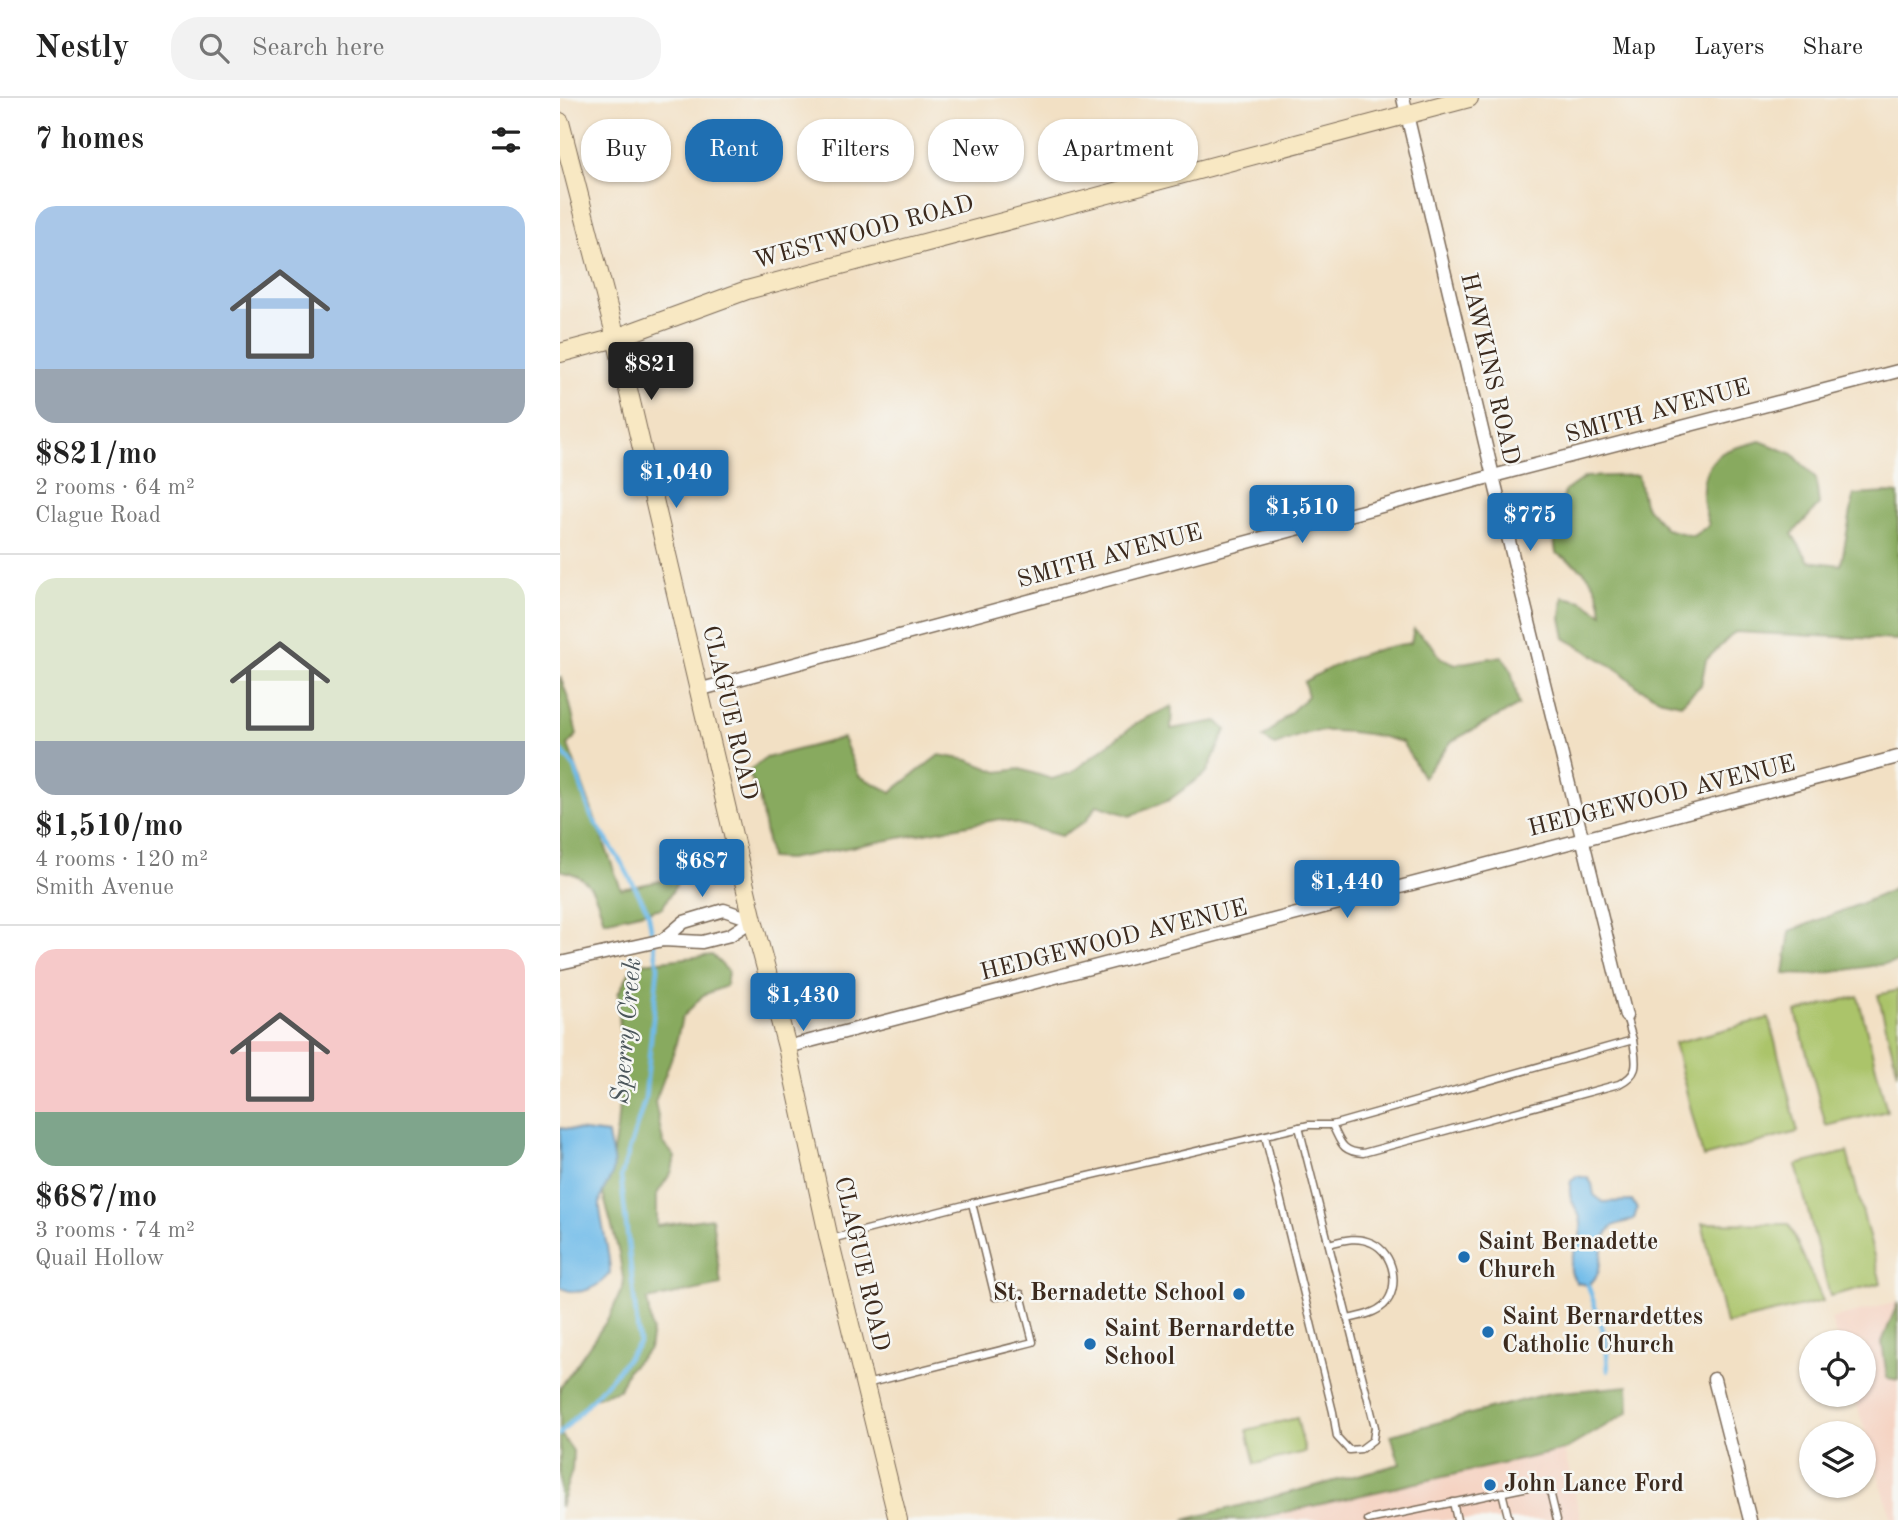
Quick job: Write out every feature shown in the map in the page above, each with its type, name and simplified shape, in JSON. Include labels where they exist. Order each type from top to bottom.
[{"type":"main road","name":"WESTWOOD ROAD","points":[[560,353],[616,338],[747,290],[1405,107],[1469,98]]},
{"type":"main road","name":"CLAGUE ROAD","points":[[560,122],[616,338],[753,920],[787,1047],[829,1240],[898,1520]]},
{"type":"street","name":"HAWKINS ROAD","points":[[1405,107],[1626,1016]]},
{"type":"street","name":"SMITH AVENUE","points":[[698,690],[1493,476],[1898,371]]},
{"type":"street","name":"HEDGEWOOD AVENUE","points":[[787,1047],[1370,897],[1583,838],[1898,757]]},
{"type":"street","points":[[663,940],[684,922],[724,910],[753,920]]},
{"type":"street","points":[[560,963],[663,940],[702,942],[730,935],[753,920]]},
{"type":"street","points":[[1714,1379],[1750,1520]]},
{"type":"lane","points":[[1332,1125],[1344,1148],[1351,1153],[1363,1153],[1619,1084],[1630,1078],[1636,1070],[1633,1040],[1626,1016]]},
{"type":"lane","points":[[829,1240],[972,1203],[1299,1128],[1332,1125],[1633,1040]]},
{"type":"lane","points":[[1265,1136],[1337,1437],[1349,1450],[1362,1449],[1373,1440],[1375,1427],[1299,1128]]},
{"type":"lane","points":[[864,1385],[1033,1342],[1021,1294],[995,1297],[972,1203]]},
{"type":"lane","points":[[1329,1244],[1352,1238],[1372,1243],[1385,1252],[1392,1266],[1391,1297],[1373,1312],[1348,1319]]},
{"type":"lane","points":[[1373,1519],[1548,1483],[1557,1520]]},
{"type":"lane","points":[[1502,1492],[1508,1520]]},
{"type":"lane","points":[[1453,1502],[1457,1520]]},
{"type":"lane","points":[[1414,1510],[1416,1520]]},
{"type":"shaded area","points":[[1897,1302],[1882,1342],[1887,1378],[1898,1380],[1898,1520],[1892,1520],[1876,1467],[1876,1421],[1862,1421],[1858,1407],[1876,1407],[1876,1330],[1834,1330],[1831,1319]]},
{"type":"shaded area","name":"John Lance Ford","points":[[1564,1450],[1581,1520],[1250,1520]]},
{"type":"green space","points":[[1760,441],[1793,454],[1816,479],[1819,505],[1792,534],[1809,561],[1841,565],[1854,495],[1898,494],[1898,640],[1735,632],[1706,660],[1701,685],[1681,704],[1663,700],[1639,688],[1620,671],[1565,638],[1561,618],[1563,597],[1582,601],[1602,614],[1598,592],[1589,576],[1556,553],[1553,531],[1565,491],[1585,477],[1638,475],[1644,504],[1666,529],[1693,536],[1709,525],[1703,496],[1708,468],[1722,453]]},
{"type":"green space","points":[[1414,629],[1432,645],[1441,658],[1456,664],[1502,656],[1511,670],[1519,705],[1452,741],[1423,777],[1402,742],[1391,739],[1335,731],[1308,733],[1275,745],[1263,738],[1308,696],[1304,682],[1355,657],[1382,648],[1411,643]]},
{"type":"green space","points":[[560,676],[577,735],[568,745],[621,889],[681,877],[662,908],[604,921],[591,887],[579,877],[560,870]]},
{"type":"green space","points":[[1172,706],[1171,729],[1217,721],[1226,730],[1207,772],[1169,800],[1130,816],[1097,805],[1086,821],[1061,836],[1000,819],[788,859],[770,858],[759,796],[748,771],[766,758],[843,738],[859,776],[891,792],[939,755],[968,760],[998,772],[1020,769],[1052,779],[1071,773],[1138,722]]},
{"type":"green space","points":[[1898,887],[1898,962],[1814,975],[1784,974],[1790,931]]},
{"type":"green space","points":[[712,955],[728,971],[726,986],[703,995],[682,1018],[674,1051],[655,1102],[663,1142],[675,1157],[672,1171],[657,1194],[657,1226],[712,1218],[721,1285],[647,1300],[652,1331],[649,1349],[627,1371],[619,1390],[591,1399],[561,1434],[573,1451],[572,1470],[560,1507],[560,1388],[610,1316],[624,1284],[619,1253],[602,1190],[608,1181],[617,1129],[622,1064],[618,994],[634,964]]},
{"type":"green space","points":[[1898,990],[1898,1073],[1878,995]]},
{"type":"green space","points":[[1858,996],[1887,1111],[1826,1126],[1796,1012]]},
{"type":"green space","points":[[1769,1018],[1798,1132],[1703,1157],[1674,1043]]},
{"type":"green space","points":[[1847,1152],[1881,1283],[1830,1296],[1796,1165]]},
{"type":"green space","points":[[1702,1223],[1789,1224],[1823,1301],[1726,1324]]},
{"type":"green space","points":[[1898,1302],[1898,1380],[1887,1378],[1882,1342]]},
{"type":"green space","points":[[1628,1386],[1629,1412],[1564,1450],[1250,1520],[1184,1520],[1400,1464],[1391,1435],[1550,1393]]},
{"type":"green space","points":[[1297,1418],[1305,1452],[1255,1464],[1247,1430]]},
{"type":"water","points":[[560,1128],[608,1134],[614,1163],[600,1202],[610,1273],[594,1287],[574,1292],[560,1287]]},
{"type":"water","points":[[1576,1176],[1588,1178],[1594,1195],[1603,1202],[1632,1201],[1637,1209],[1634,1219],[1615,1225],[1607,1233],[1598,1273],[1588,1285],[1577,1283],[1571,1269],[1581,1229],[1581,1222],[1570,1195],[1571,1181]]},
{"type":"waterway","name":"Sperry Creek","points":[[560,749],[575,768],[591,816],[623,865],[648,911],[658,967],[645,1099],[621,1177],[639,1343],[560,1434]]},
{"type":"waterway","points":[[1588,1285],[1606,1339],[1608,1371]]},
{"type":"place","name":"Saint Bernadette Church","points":[[1464,1257]]},
{"type":"place","name":"St. Bernadette School","points":[[1239,1294]]},
{"type":"place","name":"Saint Bernardettes Catholic Church","points":[[1488,1332]]},
{"type":"place","name":"Saint Bernardette School","points":[[1090,1344]]},
{"type":"place","name":"John Lance Ford","points":[[1490,1485]]}]
